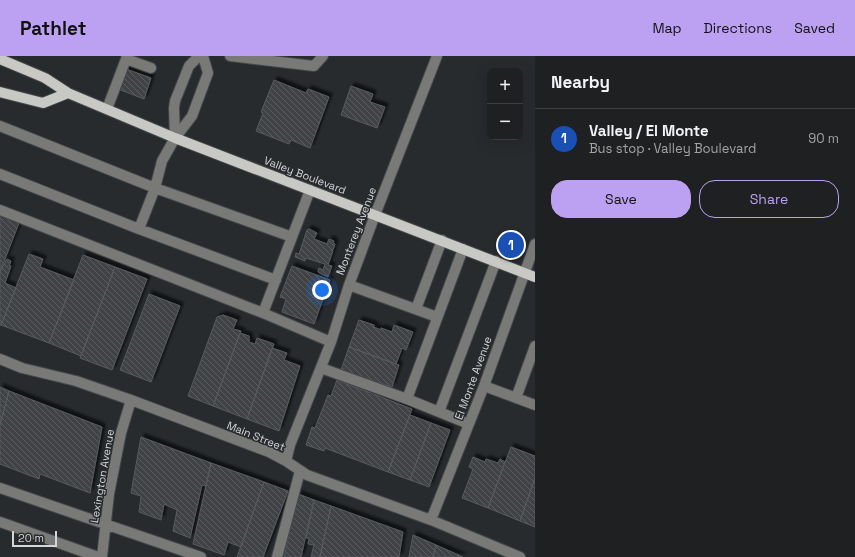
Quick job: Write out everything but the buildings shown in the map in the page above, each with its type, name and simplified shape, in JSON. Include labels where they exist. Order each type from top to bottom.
[{"type":"main road","name":"Valley Boulevard","points":[[0,60],[45,78],[68,93],[174,138],[535,276]]},
{"type":"main road","points":[[0,92],[43,103],[68,93]]},
{"type":"street","points":[[174,138],[175,101],[189,66],[199,56]]},
{"type":"street","points":[[139,229],[155,188],[162,161],[174,138],[192,116],[208,73],[203,56]]},
{"type":"street","points":[[230,56],[314,66],[324,56]]},
{"type":"street","name":"Monterey Avenue","points":[[286,461],[290,445],[331,342],[349,285],[375,215],[437,56]]},
{"type":"street","points":[[106,110],[126,59],[151,68]]},
{"type":"street","points":[[0,126],[155,188],[292,237]]},
{"type":"street","points":[[0,174],[139,229],[276,280]]},
{"type":"street","points":[[263,313],[310,190]]},
{"type":"street","points":[[0,210],[263,313],[331,342]]},
{"type":"street","points":[[416,309],[442,240]]},
{"type":"street","name":"El Monte Avenue","points":[[431,520],[484,386],[535,244]]},
{"type":"street","points":[[407,399],[463,249]]},
{"type":"street","points":[[439,412],[496,261]]},
{"type":"street","points":[[349,285],[437,317]]},
{"type":"street","points":[[516,398],[535,346]]},
{"type":"street","name":"Main Street","points":[[0,359],[22,368],[76,381],[131,400],[269,452],[286,461],[300,471],[431,520],[520,557]]},
{"type":"street","points":[[321,368],[407,399],[469,424]]},
{"type":"street","points":[[484,386],[535,405]]},
{"type":"street","name":"Lexington Avenue","points":[[102,557],[109,494],[121,433],[131,400]]},
{"type":"street","points":[[278,557],[300,471]]},
{"type":"street","points":[[0,488],[201,557]]},
{"type":"street","points":[[0,522],[98,557]]},
{"type":"place","name":"Valley / El Monte","points":[[511,245]]}]
